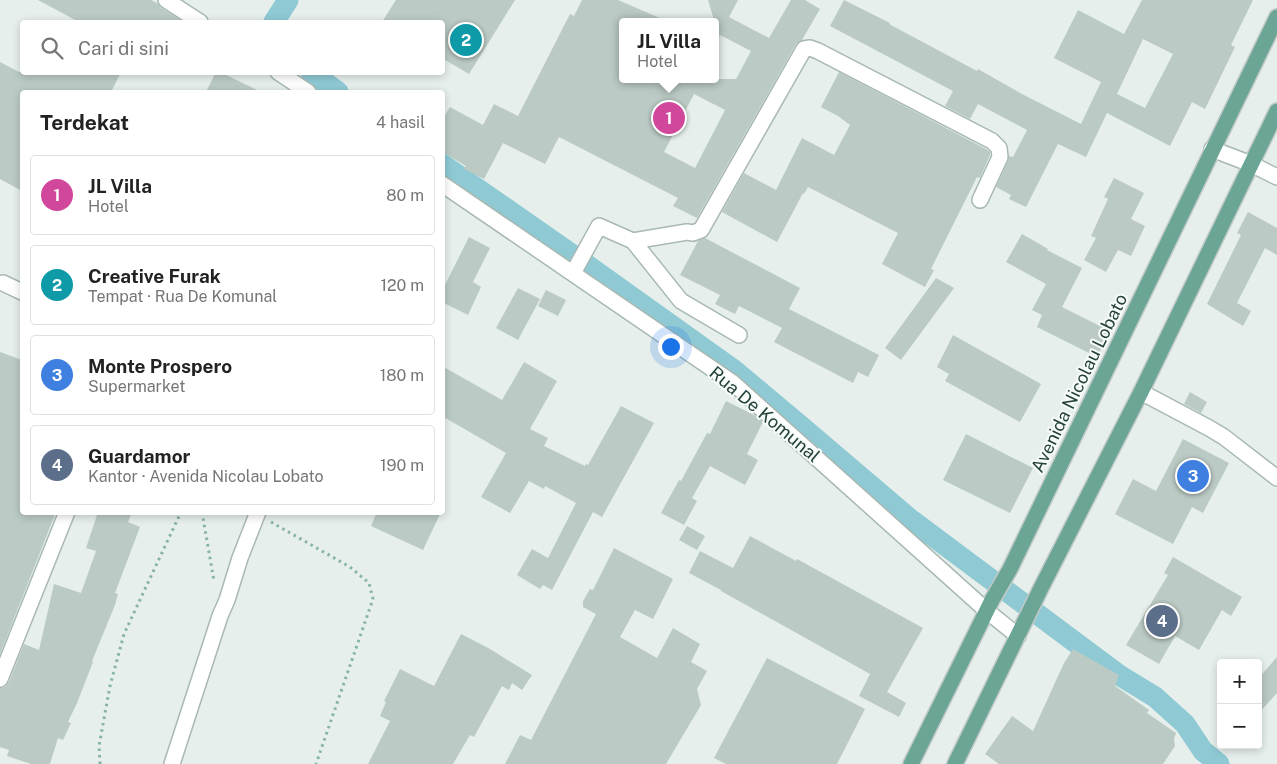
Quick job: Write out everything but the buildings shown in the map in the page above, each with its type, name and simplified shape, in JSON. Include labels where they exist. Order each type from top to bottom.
[{"type":"main road","name":"Avenida Nicolau Lobato","points":[[911,764],[989,606],[1010,568],[1277,17]]},
{"type":"main road","points":[[955,764],[1041,588],[1141,392],[1277,111]]},
{"type":"street","points":[[166,0],[197,20]]},
{"type":"street","points":[[633,241],[686,232],[693,233],[701,230],[804,49],[810,48],[818,50],[992,141],[999,148],[1000,157],[980,200]]},
{"type":"street","points":[[281,75],[298,90]]},
{"type":"street","points":[[1212,149],[1251,164],[1277,178]]},
{"type":"street","name":"Rua De Komunal","points":[[445,186],[733,383],[989,606],[1018,636]]},
{"type":"street","points":[[572,273],[599,226],[633,241],[681,301],[739,335]]},
{"type":"street","points":[[3,283],[20,291]]},
{"type":"street","points":[[1141,392],[1209,428],[1275,471]]},
{"type":"street","points":[[0,679],[67,515]]},
{"type":"street","points":[[172,764],[240,558],[257,515]]},
{"type":"path","points":[[100,764],[100,746],[110,686],[124,634],[180,515]]},
{"type":"path","points":[[203,515],[215,588]]},
{"type":"path","points":[[261,515],[350,567],[370,583],[372,599],[316,764]]},
{"type":"waterway","points":[[275,20],[288,0]]},
{"type":"waterway","points":[[315,75],[335,90]]},
{"type":"waterway","points":[[445,166],[734,370],[910,519],[1119,675],[1155,697],[1185,724],[1203,751],[1219,764]]},
{"type":"place","name":"Creative Furak","points":[[466,40]]},
{"type":"place","name":"JL Villa","points":[[669,118]]},
{"type":"place","name":"Monte Prospero","points":[[1193,476]]},
{"type":"place","name":"Guardamor","points":[[1162,621]]}]
